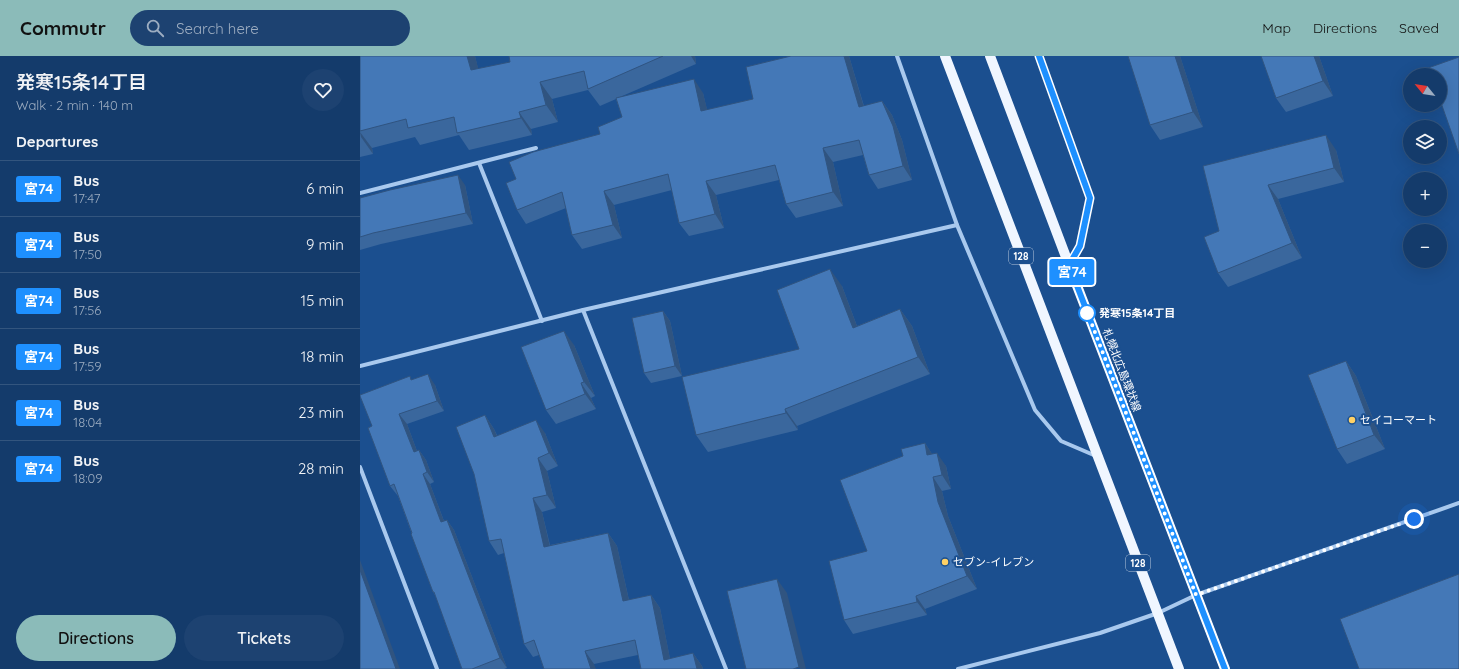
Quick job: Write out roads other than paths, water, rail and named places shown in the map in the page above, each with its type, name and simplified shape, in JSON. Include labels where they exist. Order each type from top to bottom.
[{"type":"main road","name":"128","points":[[944,56],[1179,669]]},
{"type":"main road","name":"札幌北広島環状線","points":[[990,56],[1225,669]]},
{"type":"street","points":[[898,56],[957,225],[1035,410],[1061,441],[1098,457]]},
{"type":"street","points":[[1039,56],[1090,198],[1080,246],[1069,265]]},
{"type":"street","points":[[360,193],[536,148]]},
{"type":"street","points":[[478,164],[542,321]]},
{"type":"street","points":[[360,366],[583,310],[957,225]]},
{"type":"street","points":[[583,310],[726,669]]},
{"type":"street","points":[[360,468],[436,669]]},
{"type":"street","points":[[958,669],[1100,632],[1158,613],[1196,595],[1459,503]]},
{"type":"place","name":"発寒15条14丁目","points":[[1087,313]]},
{"type":"place","name":"セイコーマート","points":[[1352,420]]},
{"type":"place","name":"セブン-イレブン","points":[[945,562]]}]
